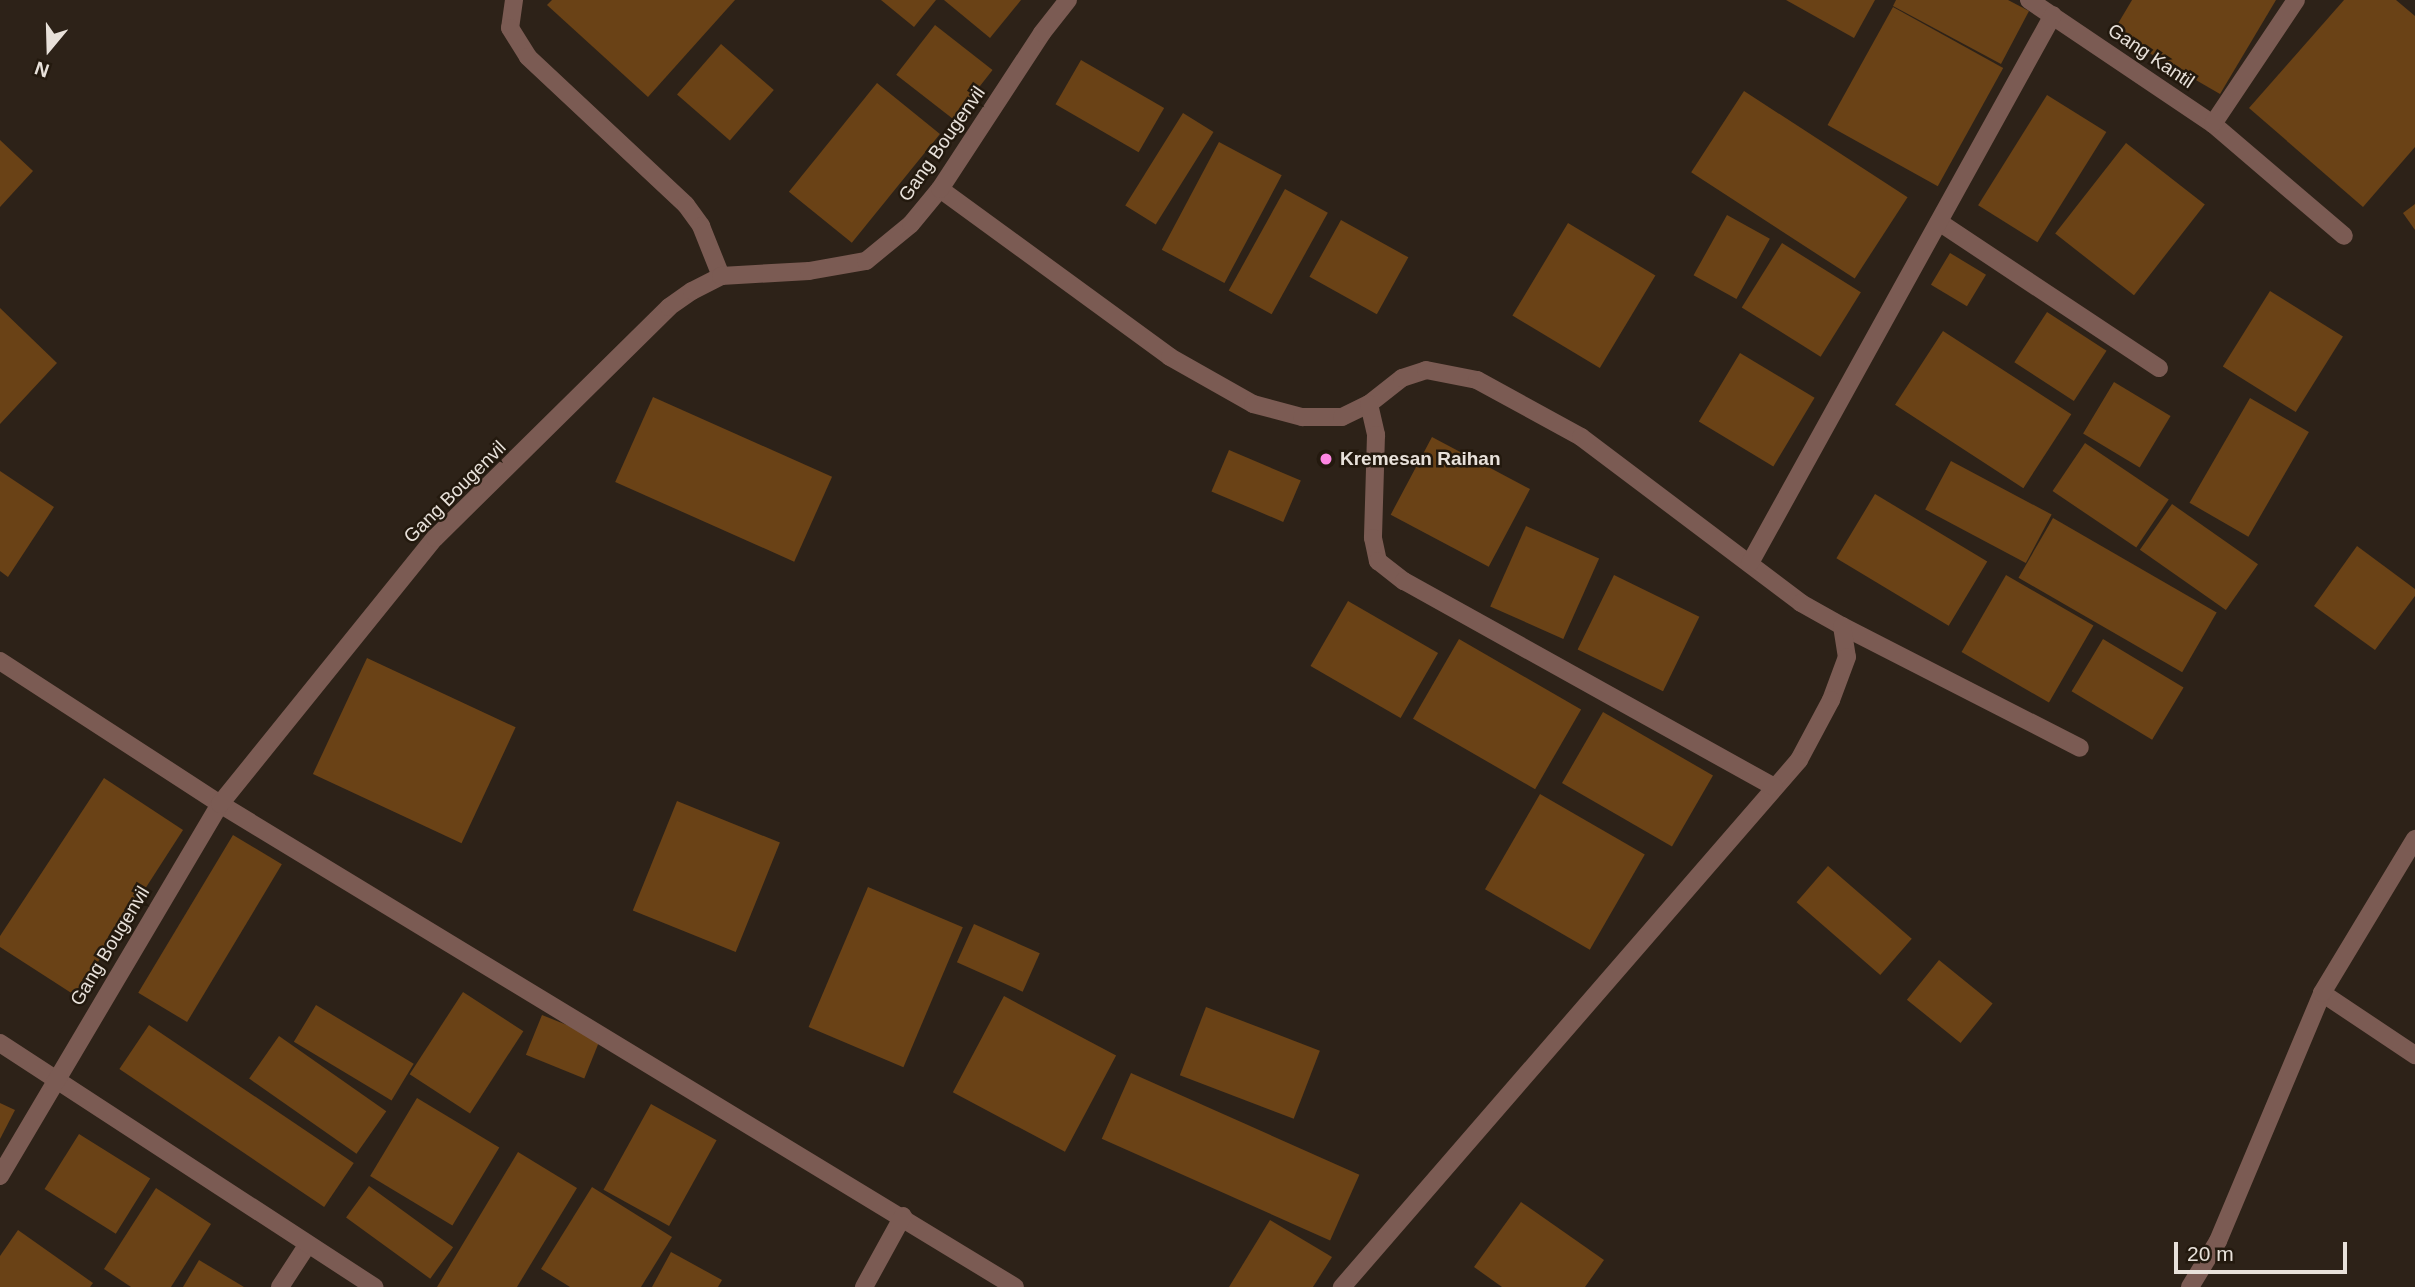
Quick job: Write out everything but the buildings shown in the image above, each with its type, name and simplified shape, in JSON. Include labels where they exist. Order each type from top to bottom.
[{"type":"street","points":[[514,0],[510,28],[528,57],[687,205],[701,226],[721,276]]},
{"type":"street","name":"Gang Bougenvil","points":[[0,1176],[220,804],[435,538],[669,307],[721,276],[810,271],[866,261],[911,224],[940,189],[1042,33],[1068,0]]},
{"type":"street","name":"Gang Kantil","points":[[2029,0],[2213,124],[2344,236]]},
{"type":"street","points":[[2213,124],[2295,0]]},
{"type":"street","points":[[1750,563],[2053,15]]},
{"type":"street","points":[[940,189],[1170,357],[1253,404],[1302,417],[1342,417],[1368,404],[1402,378],[1426,370],[1477,380],[1581,437],[1801,603],[2080,748]]},
{"type":"street","points":[[1938,222],[2159,368]]},
{"type":"street","points":[[1368,404],[1376,435],[1373,538],[1378,561],[1404,581],[1774,787]]},
{"type":"street","points":[[1342,1287],[1798,760],[1831,700],[1847,657],[1842,626]]},
{"type":"street","points":[[0,661],[220,804],[903,1216],[1015,1287]]},
{"type":"street","points":[[2190,1287],[2218,1241],[2322,993],[2415,839]]},
{"type":"street","points":[[2322,993],[2415,1055]]},
{"type":"street","points":[[0,1043],[54,1081],[374,1287]]},
{"type":"street","points":[[864,1287],[903,1216]]},
{"type":"street","points":[[280,1287],[308,1244]]},
{"type":"place","name":"Kremesan Raihan","points":[[1326,459]]}]
